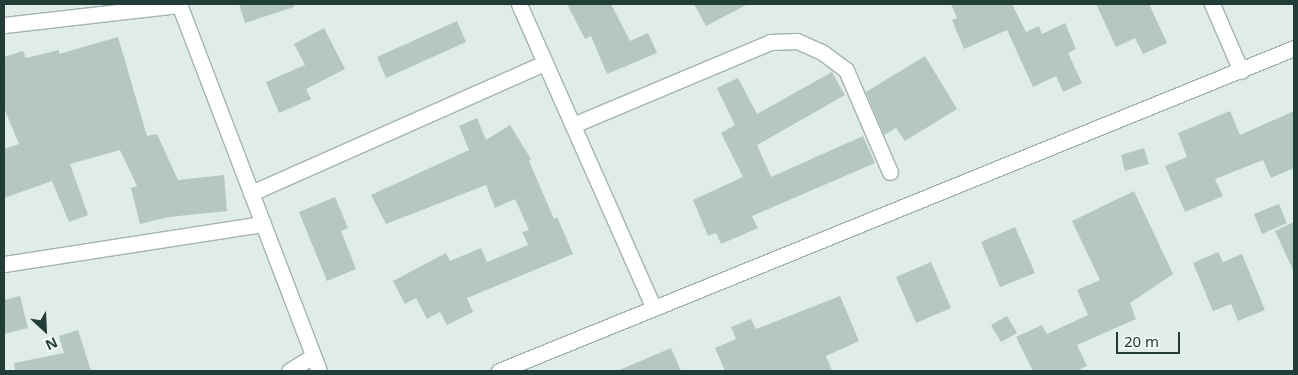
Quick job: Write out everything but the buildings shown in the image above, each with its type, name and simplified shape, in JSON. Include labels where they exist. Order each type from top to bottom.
[{"type":"street","points":[[519,4],[653,307]]},
{"type":"street","points":[[1212,4],[1241,71]]},
{"type":"street","points":[[4,25],[179,5],[319,371]]},
{"type":"street","points":[[573,125],[770,42],[797,41],[822,52],[846,70],[890,172]]},
{"type":"street","points":[[499,371],[1294,48]]},
{"type":"street","points":[[251,193],[545,63]]},
{"type":"street","points":[[4,264],[263,224]]},
{"type":"street","points":[[289,371],[313,356]]}]
